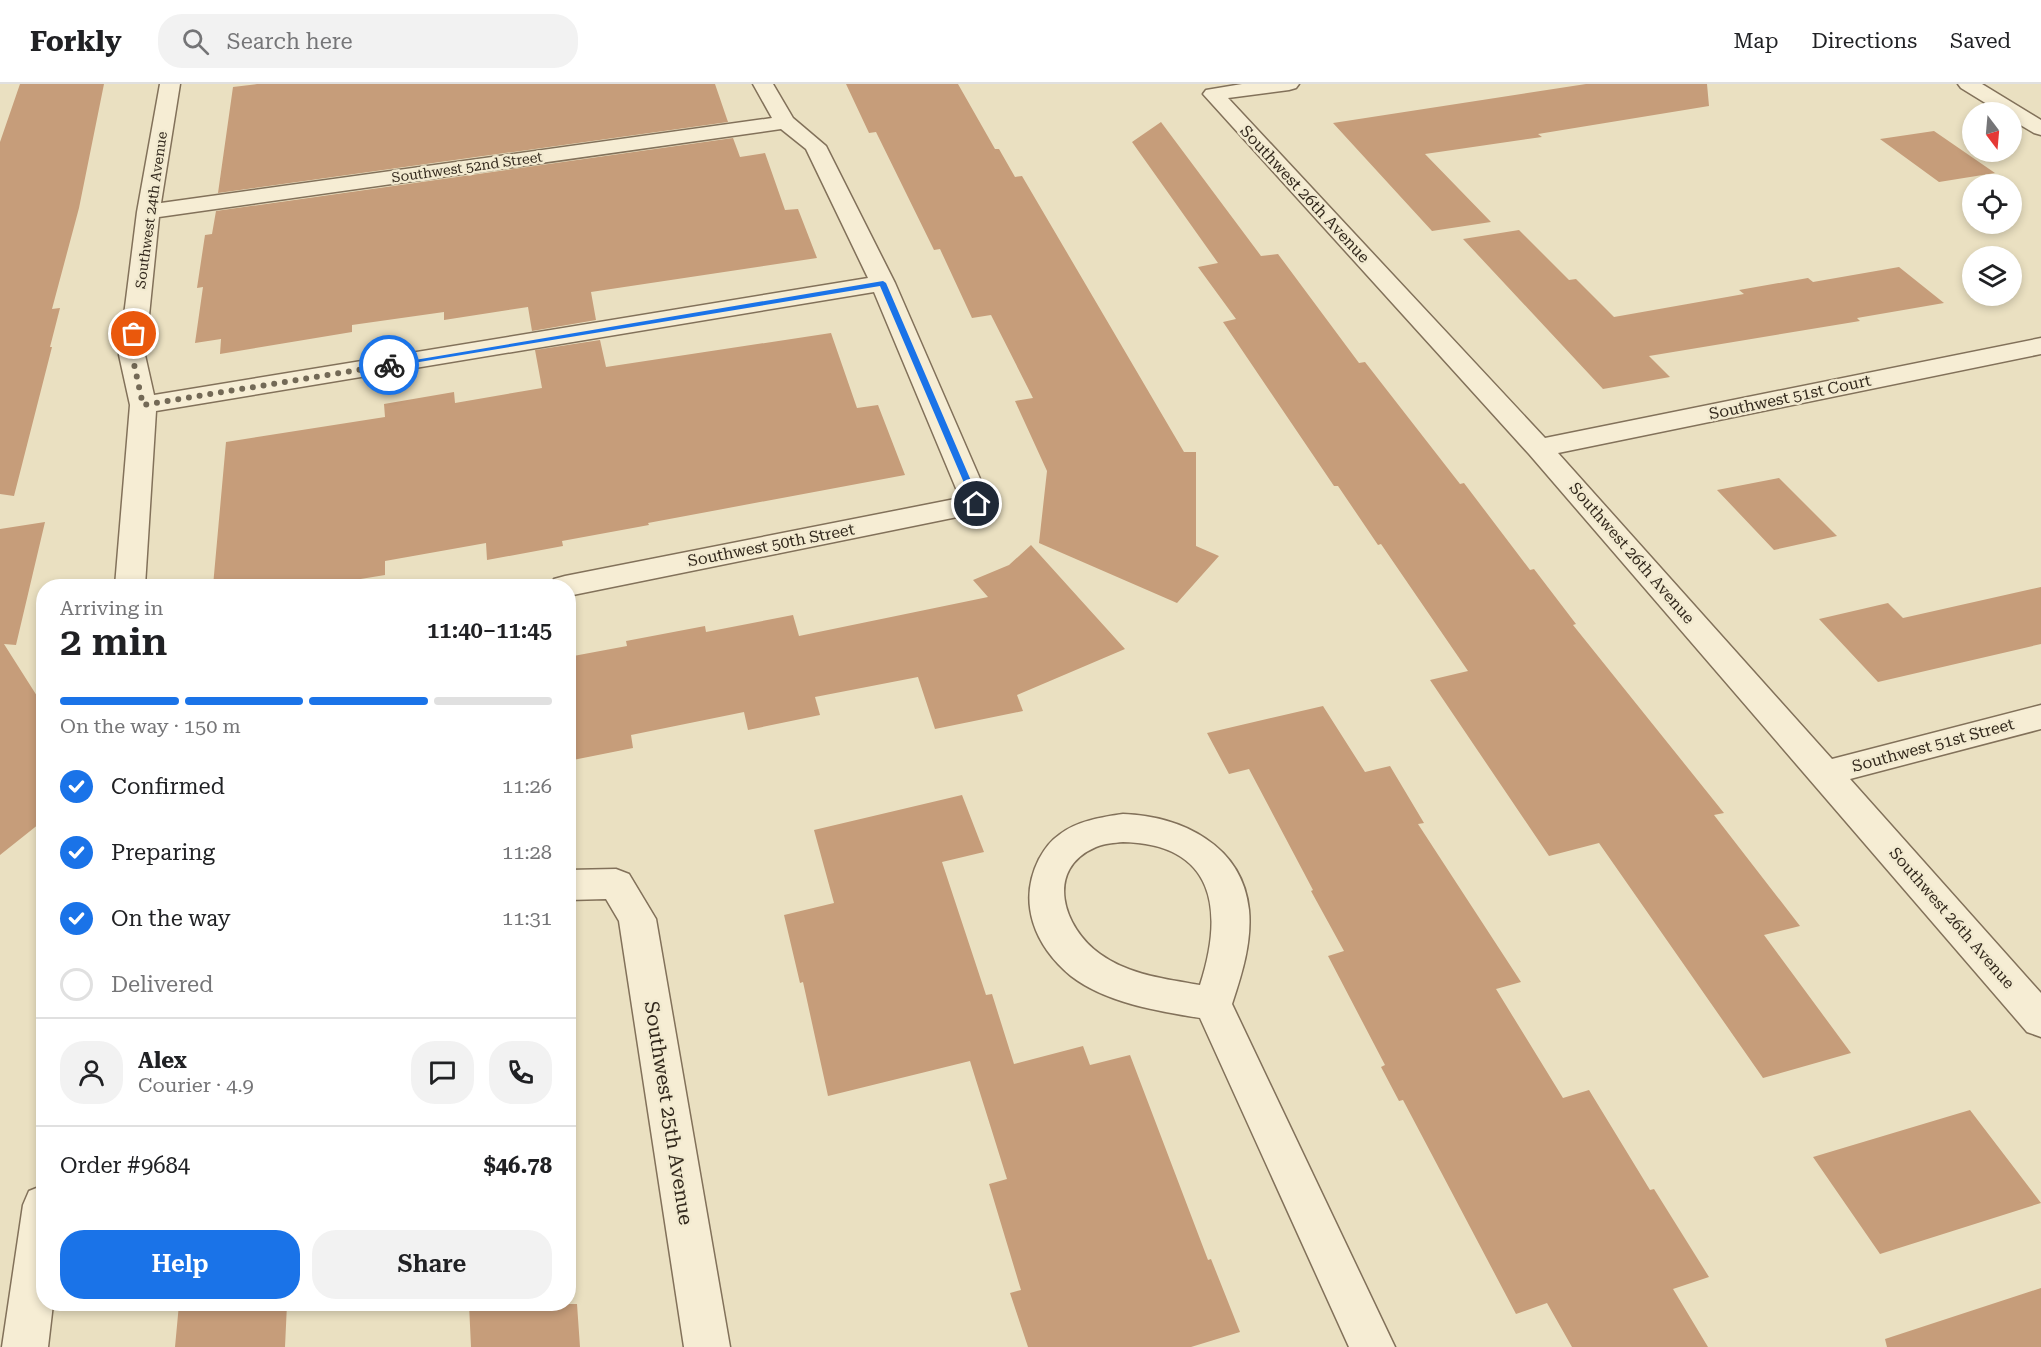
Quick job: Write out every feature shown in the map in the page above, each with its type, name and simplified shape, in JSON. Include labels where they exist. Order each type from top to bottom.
[{"type":"street","name":"Southwest 24th Avenue","points":[[131,579],[143,405],[132,355],[148,212],[170,84]]},
{"type":"street","points":[[143,405],[883,283],[815,146],[785,122],[763,84]]},
{"type":"street","name":"Southwest 26th Avenue","points":[[1289,84],[1213,94],[1539,448],[2041,1020]]},
{"type":"street","points":[[1968,84],[2041,129]]},
{"type":"street","name":"Southwest 52nd Street","points":[[148,212],[785,122]]},
{"type":"street","name":"Southwest 50th Street","points":[[576,584],[977,504],[883,283]]},
{"type":"street","name":"Southwest 51st Court","points":[[1539,448],[2041,346]]},
{"type":"street","name":"Southwest 51st Street","points":[[1826,774],[2041,717]]},
{"type":"street","points":[[1213,1004],[1158,994],[1111,980],[1079,962],[1063,943],[1050,921],[1045,900],[1050,873],[1062,851],[1083,838],[1110,829],[1137,827],[1165,833],[1191,844],[1213,864],[1229,895],[1231,929],[1227,964],[1213,1004],[1372,1347]]},
{"type":"street","name":"Southwest 25th Avenue","points":[[576,885],[616,884],[636,919],[707,1347]]},
{"type":"street","points":[[25,1347],[36,1265]]},
{"type":"building","points":[[20,84],[104,84],[79,208],[52,309],[60,308],[50,347],[52,347],[14,496],[0,494],[0,142]]},
{"type":"building","points":[[257,84],[715,84],[728,122],[218,193],[233,87]]},
{"type":"building","points":[[846,84],[958,84],[995,149],[999,149],[1015,177],[1022,176],[1184,452],[1196,452],[1196,546],[1219,556],[1177,603],[1039,543],[1047,471],[1015,401],[1033,398],[991,315],[972,318],[940,249],[934,250],[876,132],[869,133]]},
{"type":"building","points":[[1586,84],[1707,84],[1709,106],[1538,134],[1542,137],[1425,154],[1491,222],[1432,231],[1333,123]]},
{"type":"building","points":[[1161,122],[1261,256],[1278,254],[1359,363],[1365,362],[1460,484],[1464,483],[1530,570],[1534,569],[1576,624],[1573,625],[1724,813],[1714,815],[1800,926],[1764,935],[1851,1053],[1763,1078],[1599,843],[1549,856],[1430,680],[1468,671],[1381,544],[1378,545],[1338,486],[1334,486],[1223,322],[1236,319],[1198,267],[1218,263],[1132,142]]},
{"type":"building","points":[[1934,131],[1962,150],[1962,162],[1979,162],[1995,173],[1962,174],[1962,178],[1939,182],[1880,139]]},
{"type":"building","points":[[733,138],[740,157],[765,153],[785,210],[798,209],[817,258],[591,292],[596,320],[532,331],[528,307],[444,320],[444,312],[352,325],[352,332],[220,354],[221,339],[195,343],[203,287],[197,288],[205,235],[212,234],[216,211]]},
{"type":"building","points":[[1519,230],[1569,280],[1576,279],[1614,317],[1744,294],[1739,290],[1808,278],[1813,282],[1899,267],[1944,303],[1857,318],[1860,321],[1649,356],[1670,377],[1603,389],[1463,239]]},
{"type":"building","points":[[831,333],[857,408],[878,405],[905,475],[648,523],[649,525],[562,541],[563,546],[487,560],[486,543],[385,561],[385,575],[361,579],[214,579],[226,442],[385,417],[384,404],[454,392],[455,403],[542,388],[535,350],[600,340],[606,367]]},
{"type":"building","points":[[1779,478],[1837,536],[1774,550],[1717,490]]},
{"type":"building","points":[[45,522],[16,645],[4,644],[36,694],[36,826],[0,855],[0,529]]},
{"type":"building","points":[[1031,545],[1125,649],[1017,695],[1023,711],[935,729],[918,677],[815,697],[820,715],[748,730],[744,712],[631,735],[633,748],[576,759],[576,656],[627,646],[626,641],[705,626],[706,632],[793,615],[799,636],[988,597],[973,580],[1009,565]]},
{"type":"building","points":[[2041,587],[2041,644],[1878,682],[1819,619],[1888,603],[1903,618]]},
{"type":"building","points":[[1323,706],[1365,772],[1390,766],[1424,823],[1418,824],[1521,982],[1496,989],[1563,1098],[1589,1090],[1650,1190],[1654,1189],[1709,1277],[1673,1289],[1708,1347],[1572,1347],[1547,1303],[1516,1314],[1403,1100],[1399,1101],[1381,1067],[1385,1065],[1328,956],[1344,951],[1249,769],[1229,774],[1207,733]]},
{"type":"building","points":[[962,795],[984,852],[942,862],[986,995],[992,994],[1014,1064],[1083,1046],[1090,1065],[1130,1055],[1208,1260],[1211,1259],[1240,1332],[1191,1347],[1028,1347],[1010,1293],[1021,1290],[989,1184],[1007,1179],[970,1061],[828,1096],[803,982],[800,983],[784,915],[834,903],[814,830]]},
{"type":"building","points":[[1970,1110],[2041,1203],[1880,1254],[1813,1157]]},
{"type":"building","points":[[2041,1288],[2041,1347],[1887,1347],[1885,1339]]},
{"type":"building","points":[[577,1304],[580,1347],[471,1347],[469,1311],[576,1311]]},
{"type":"building","points":[[178,1311],[287,1311],[285,1347],[175,1347]]},
{"type":"way so far","points":[[134,334],[132,355],[143,405],[389,365]]},
{"type":"route","points":[[389,365],[883,283],[977,504]]}]
